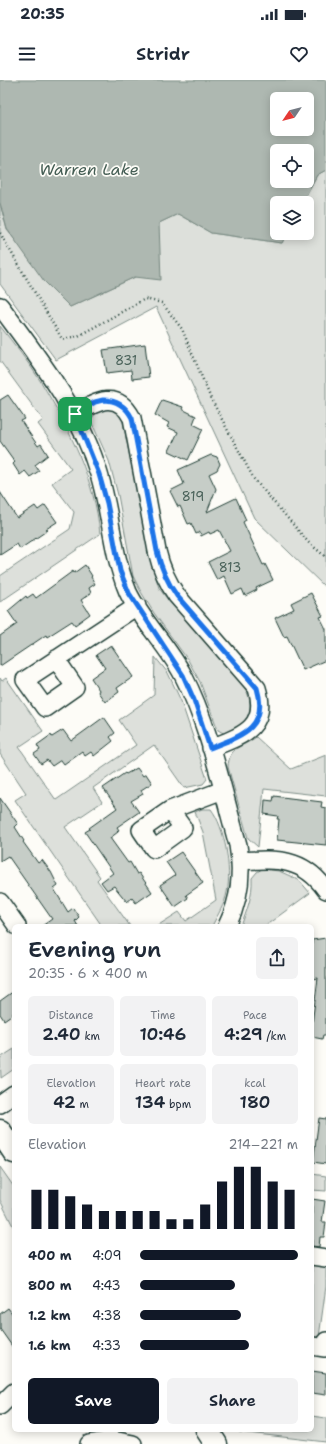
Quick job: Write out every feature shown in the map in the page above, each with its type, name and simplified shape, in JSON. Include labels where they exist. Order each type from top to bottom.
[{"type":"main road","points":[[0,1131],[12,1149]]},
{"type":"main road","points":[[208,1432],[216,1444]]},
{"type":"street","points":[[0,306],[54,380],[75,414],[99,474],[107,503],[120,571],[129,593],[183,675],[194,700],[223,790],[241,861],[239,893],[234,912],[228,924]]},
{"type":"street","points":[[75,414],[95,402],[103,400],[111,400],[120,403],[128,410],[132,418],[157,551],[168,583],[177,596],[257,688],[260,708],[257,720],[252,728],[242,736],[210,748]]},
{"type":"street","points":[[56,659],[137,606]]},
{"type":"street","points":[[170,810],[223,790]]},
{"type":"street","points":[[241,861],[271,859],[298,864],[320,880],[326,890]]},
{"type":"street","points":[[0,902],[15,924]]},
{"type":"street","points":[[0,1104],[12,1095]]},
{"type":"street","points":[[314,1256],[326,1258]]},
{"type":"street","points":[[314,1346],[325,1348],[326,1341]]},
{"type":"street","points":[[89,1444],[113,1440],[133,1444]]},
{"type":"path","points":[[0,233],[62,340],[78,336],[145,299],[162,303],[182,329],[211,398],[254,479],[308,543],[326,557]]},
{"type":"shaded area","points":[[326,170],[326,588],[254,518],[156,307],[56,360],[0,284],[0,203],[7,230],[70,307],[135,277],[159,223],[178,214],[211,233],[282,243],[284,240],[314,240],[314,196],[306,196],[310,188],[314,188],[314,181],[317,175]]},
{"type":"shaded area","points":[[0,326],[41,382],[71,436],[87,474],[93,494],[100,534],[0,602],[0,576],[70,529],[74,512],[52,483],[71,469],[38,424],[43,420],[0,361]]},
{"type":"shaded area","points":[[110,409],[119,414],[123,422],[148,549],[159,588],[168,600],[239,678],[248,695],[250,710],[247,717],[242,724],[225,734],[218,730],[200,682],[188,660],[154,613],[133,576],[118,495],[109,461],[91,421],[94,415],[98,412]]},
{"type":"shaded area","points":[[155,657],[168,673],[181,701],[207,779],[203,784],[184,788],[154,745],[93,788],[102,802],[65,827],[100,877],[97,880],[129,924],[101,924],[15,800],[26,793],[0,754],[0,678],[2,681],[6,678],[43,731],[19,747],[56,800],[136,745],[119,720],[154,695]]},
{"type":"shaded area","points":[[256,737],[291,769],[326,755],[326,796],[264,789],[258,847],[248,838],[228,767],[229,760],[234,751]]},
{"type":"shaded area","points":[[202,809],[211,809],[224,837],[229,872],[225,901],[213,924],[160,924],[179,912],[186,921],[216,900],[203,832],[195,812]]},
{"type":"shaded area","points":[[262,869],[279,871],[299,880],[310,893],[268,924],[242,924],[251,896],[252,878]]},
{"type":"shaded area","points":[[12,1050],[12,1070],[1,1078],[0,1058]]},
{"type":"shaded area","points":[[0,1167],[12,1184],[12,1224],[0,1200]]},
{"type":"shaded area","points":[[314,1174],[326,1176],[326,1191],[314,1190]]},
{"type":"shaded area","points":[[314,1265],[326,1266],[326,1286],[319,1337],[314,1338]]},
{"type":"shaded area","points":[[314,1416],[326,1418],[326,1442],[239,1432],[314,1432]]},
{"type":"water","name":"Warren Lake","points":[[0,80],[326,80],[326,170],[317,175],[314,181],[314,144],[270,144],[270,188],[310,188],[306,196],[270,196],[270,240],[284,240],[282,243],[211,233],[178,214],[159,223],[161,280],[135,277],[70,307],[44,281],[7,229],[0,203]]},
{"type":"building","points":[[145,344],[149,377],[132,379],[131,370],[107,373],[103,350]]},
{"type":"building","points":[[8,395],[25,419],[21,421],[38,446],[41,444],[48,455],[35,465],[39,471],[30,477],[25,471],[20,475],[13,464],[15,462],[0,441],[0,400]]},
{"type":"building","points":[[162,400],[183,407],[182,409],[196,416],[193,424],[203,429],[188,460],[169,451],[178,432],[167,427],[169,423],[155,415]]},
{"type":"building","points":[[211,455],[217,457],[220,464],[217,470],[209,474],[216,489],[207,512],[236,498],[246,520],[243,522],[263,565],[265,564],[273,580],[256,588],[257,590],[245,596],[242,589],[232,594],[224,576],[217,580],[208,562],[230,551],[219,530],[210,534],[209,532],[201,536],[200,532],[196,534],[191,523],[188,524],[180,506],[178,507],[170,491],[184,484],[178,470]]},
{"type":"building","points":[[0,492],[17,518],[35,506],[38,510],[45,505],[57,522],[20,549],[17,544],[0,555]]},
{"type":"building","points":[[85,565],[95,584],[89,588],[91,593],[81,600],[90,614],[75,625],[72,621],[47,637],[46,635],[0,666],[0,636],[17,624],[8,611],[26,596],[27,598],[33,594],[36,598],[73,571],[74,573]]},
{"type":"building","points":[[311,593],[323,616],[320,617],[326,629],[326,660],[303,670],[287,636],[284,637],[275,618],[294,609],[291,603]]},
{"type":"building","points":[[111,645],[133,677],[117,688],[119,692],[105,702],[91,678],[105,668],[96,655]]},
{"type":"building","points":[[104,717],[115,733],[110,737],[113,741],[94,756],[91,752],[85,756],[82,751],[64,764],[61,760],[52,766],[47,760],[41,764],[34,754],[40,750],[37,745],[51,735],[52,737],[63,730],[71,741]]},
{"type":"building","points":[[137,768],[143,776],[146,774],[152,783],[141,790],[143,794],[131,801],[139,812],[117,827],[119,830],[117,831],[118,832],[110,838],[128,863],[130,862],[137,874],[139,873],[152,892],[136,903],[132,898],[127,902],[114,886],[107,890],[101,882],[113,873],[85,832],[117,808],[103,788],[125,773],[126,774]]},
{"type":"building","points":[[274,796],[322,802],[321,807],[326,808],[326,845],[277,840],[278,816],[264,814],[265,800],[273,801]]},
{"type":"building","points":[[0,798],[18,824],[15,827],[24,841],[23,842],[38,863],[42,860],[51,872],[58,886],[54,889],[68,912],[73,908],[79,917],[75,921],[77,924],[45,924],[52,919],[8,856],[0,861]]},
{"type":"building","points":[[181,852],[203,883],[186,895],[188,898],[175,907],[160,885],[175,875],[166,862]]},
{"type":"building","points":[[326,938],[326,1035],[323,1035],[322,1039],[314,1037],[314,1009],[318,978],[314,979],[314,940]]},
{"type":"building","points":[[12,992],[12,1014],[4,1020],[0,1014],[0,1001]]},
{"type":"building","points":[[319,1118],[326,1119],[326,1164],[314,1162]]},
{"type":"building","points":[[314,1199],[325,1201],[322,1222],[326,1222],[324,1237],[320,1237],[319,1247],[314,1246]]},
{"type":"building","points":[[8,1308],[12,1313],[12,1346],[0,1329],[0,1314]]},
{"type":"building","points":[[314,1371],[326,1373],[326,1395],[314,1393]]},
{"type":"route","points":[[103,400],[111,400],[120,403],[128,410],[132,418],[157,551],[168,583],[177,596],[257,688],[260,698],[260,708],[257,720],[252,728],[242,736],[210,748],[194,700],[183,675],[174,659],[129,593],[116,558],[107,503],[99,474],[89,445],[75,414],[95,402],[103,400]]}]
